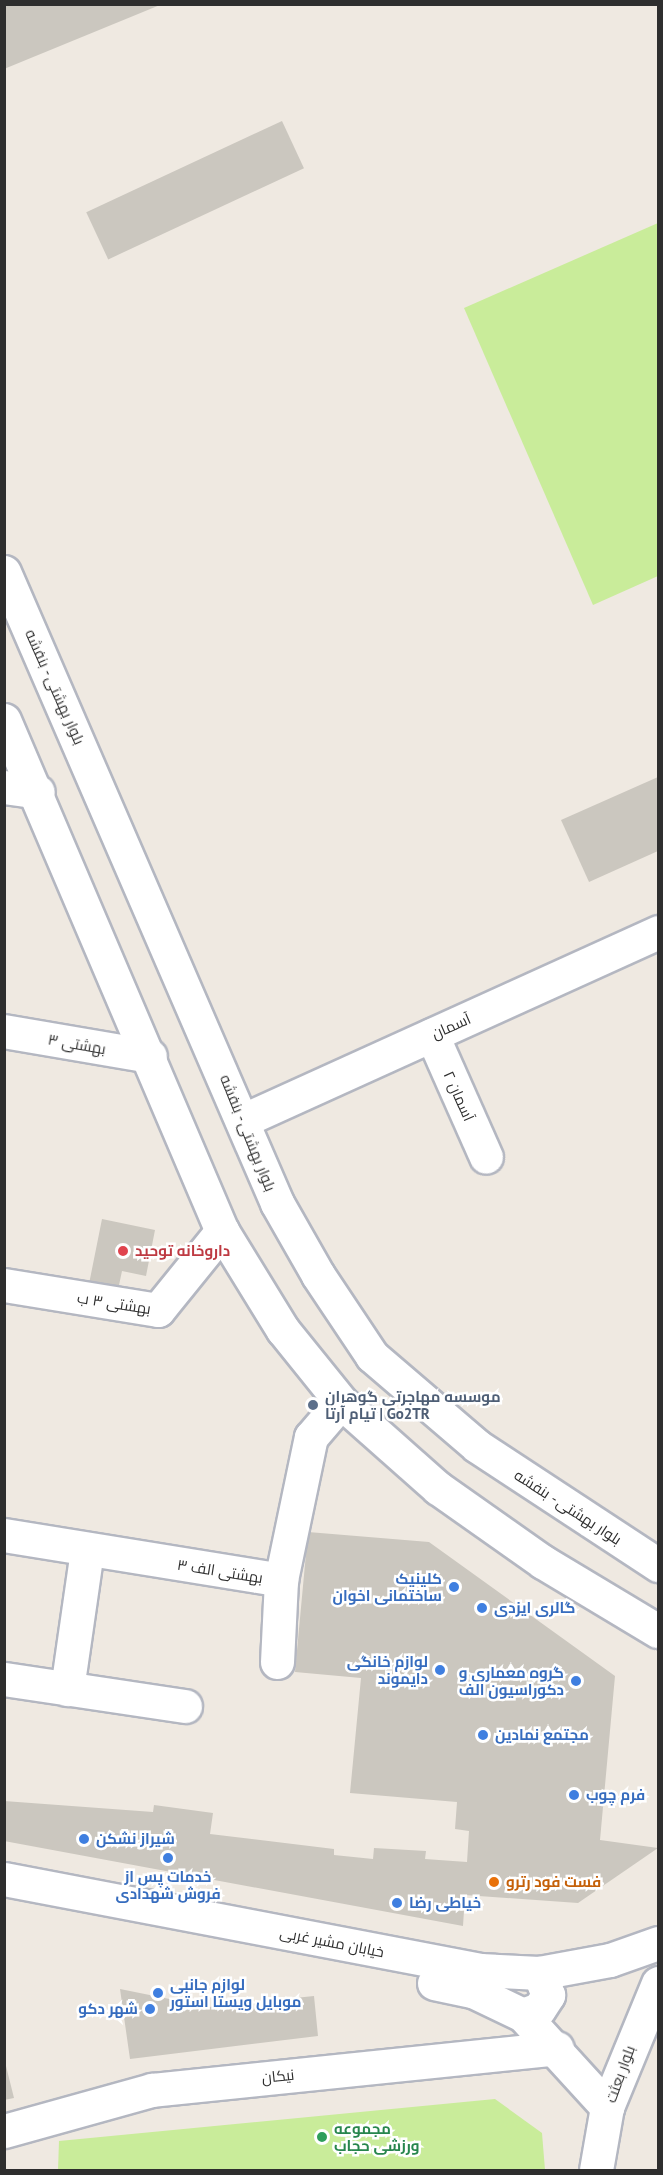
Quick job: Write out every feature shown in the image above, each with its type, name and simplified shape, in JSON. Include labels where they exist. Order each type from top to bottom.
[{"type":"main road","name":"بلوار بهشتی - بنفشه","points":[[4,572],[244,1120],[277,1203],[372,1356],[477,1446],[658,1565]]},
{"type":"main road","points":[[4,720],[38,792],[222,1231],[283,1330],[341,1402],[438,1488],[543,1562],[658,1631]]},
{"type":"main road","points":[[4,787],[38,792]]},
{"type":"main road","name":"آسمان","points":[[244,1120],[658,932]]},
{"type":"main road","name":"بهشتی ۳","points":[[4,1031],[150,1056]]},
{"type":"main road","name":"۲ آسمان","points":[[432,1035],[486,1157]]},
{"type":"main road","name":"بهشتی ۳ ب","points":[[4,1285],[158,1310],[222,1231]]},
{"type":"main road","name":"بهشتی الف ۳","points":[[4,1535],[281,1580],[311,1437],[341,1402]]},
{"type":"main road","points":[[67,1689],[87,1550]]},
{"type":"main road","points":[[277,1662],[281,1580]]},
{"type":"main road","points":[[4,1679],[185,1706]]},
{"type":"main road","name":"خیابان مشیر غربی","points":[[4,1879],[480,1971],[539,1973],[610,1960],[658,1943]]},
{"type":"main road","name":"خیابان مشیر غربی","points":[[4,1899],[473,1991],[523,2014],[557,2048],[607,2107]]},
{"type":"main road","points":[[523,2014],[539,2009],[548,1995],[539,1973]]},
{"type":"main road","name":"بلوار بعثت","points":[[596,2170],[607,2107],[658,1983]]},
{"type":"main road","name":"نیکان","points":[[4,2131],[153,2090],[557,2048]]},
{"type":"green space","points":[[658,223],[658,576],[593,605],[464,308]]},
{"type":"green space","name":"مجموعه ورزشی حجاب","points":[[495,2099],[542,2133],[545,2170],[58,2170],[59,2141]]},
{"type":"building","points":[[4,4],[160,4],[160,5],[4,69]]},
{"type":"building","points":[[282,121],[304,168],[108,259],[86,212]]},
{"type":"building","points":[[658,777],[658,851],[589,882],[561,820]]},
{"type":"building","name":"داروخانه توحید","points":[[102,1219],[155,1230],[146,1276],[122,1271],[118,1290],[89,1284]]},
{"type":"building","name":"مجتمع نمادین","points":[[308,1532],[429,1542],[615,1676],[600,1840],[658,1848],[578,1903],[465,1895],[463,1926],[4,1841],[4,1801],[153,1812],[154,1805],[213,1813],[210,1834],[334,1849],[334,1855],[373,1859],[374,1848],[426,1851],[425,1859],[467,1862],[469,1831],[455,1829],[457,1802],[350,1793],[361,1678],[295,1672]]},
{"type":"building","points":[[120,1989],[209,2007],[314,1996],[318,2036],[130,2059]]},
{"type":"building","points":[[4,2058],[14,2098],[4,2100]]},
{"type":"place","name":"داروخانه توحید","points":[[123,1251]]},
{"type":"place","name":"موسسه مهاجرتی گوهران تیام آرتا | Go2TR","points":[[313,1405]]},
{"type":"place","name":"کلینیک ساختمانی اخوان","points":[[454,1587]]},
{"type":"place","name":"گالری ایزدی","points":[[482,1608]]},
{"type":"place","name":"لوازم خانگی دایموند","points":[[440,1670]]},
{"type":"place","name":"گروه معماری و دکوراسیون الف","points":[[576,1681]]},
{"type":"place","name":"مجتمع نمادین","points":[[483,1735]]},
{"type":"place","name":"فرم چوب","points":[[574,1795]]},
{"type":"place","name":"شیراز نشکن","points":[[84,1839]]},
{"type":"place","name":"خدمات پس از فروش شهدادی","points":[[168,1858]]},
{"type":"place","name":"فست فود رترو","points":[[494,1882]]},
{"type":"place","name":"خیاطی رضا","points":[[397,1903]]},
{"type":"place","name":"لوازم جانبی موبایل ویستا استور","points":[[158,1993]]},
{"type":"place","name":"شهر دکو","points":[[150,2009]]},
{"type":"place","name":"مجموعه ورزشی حجاب","points":[[322,2137]]}]
